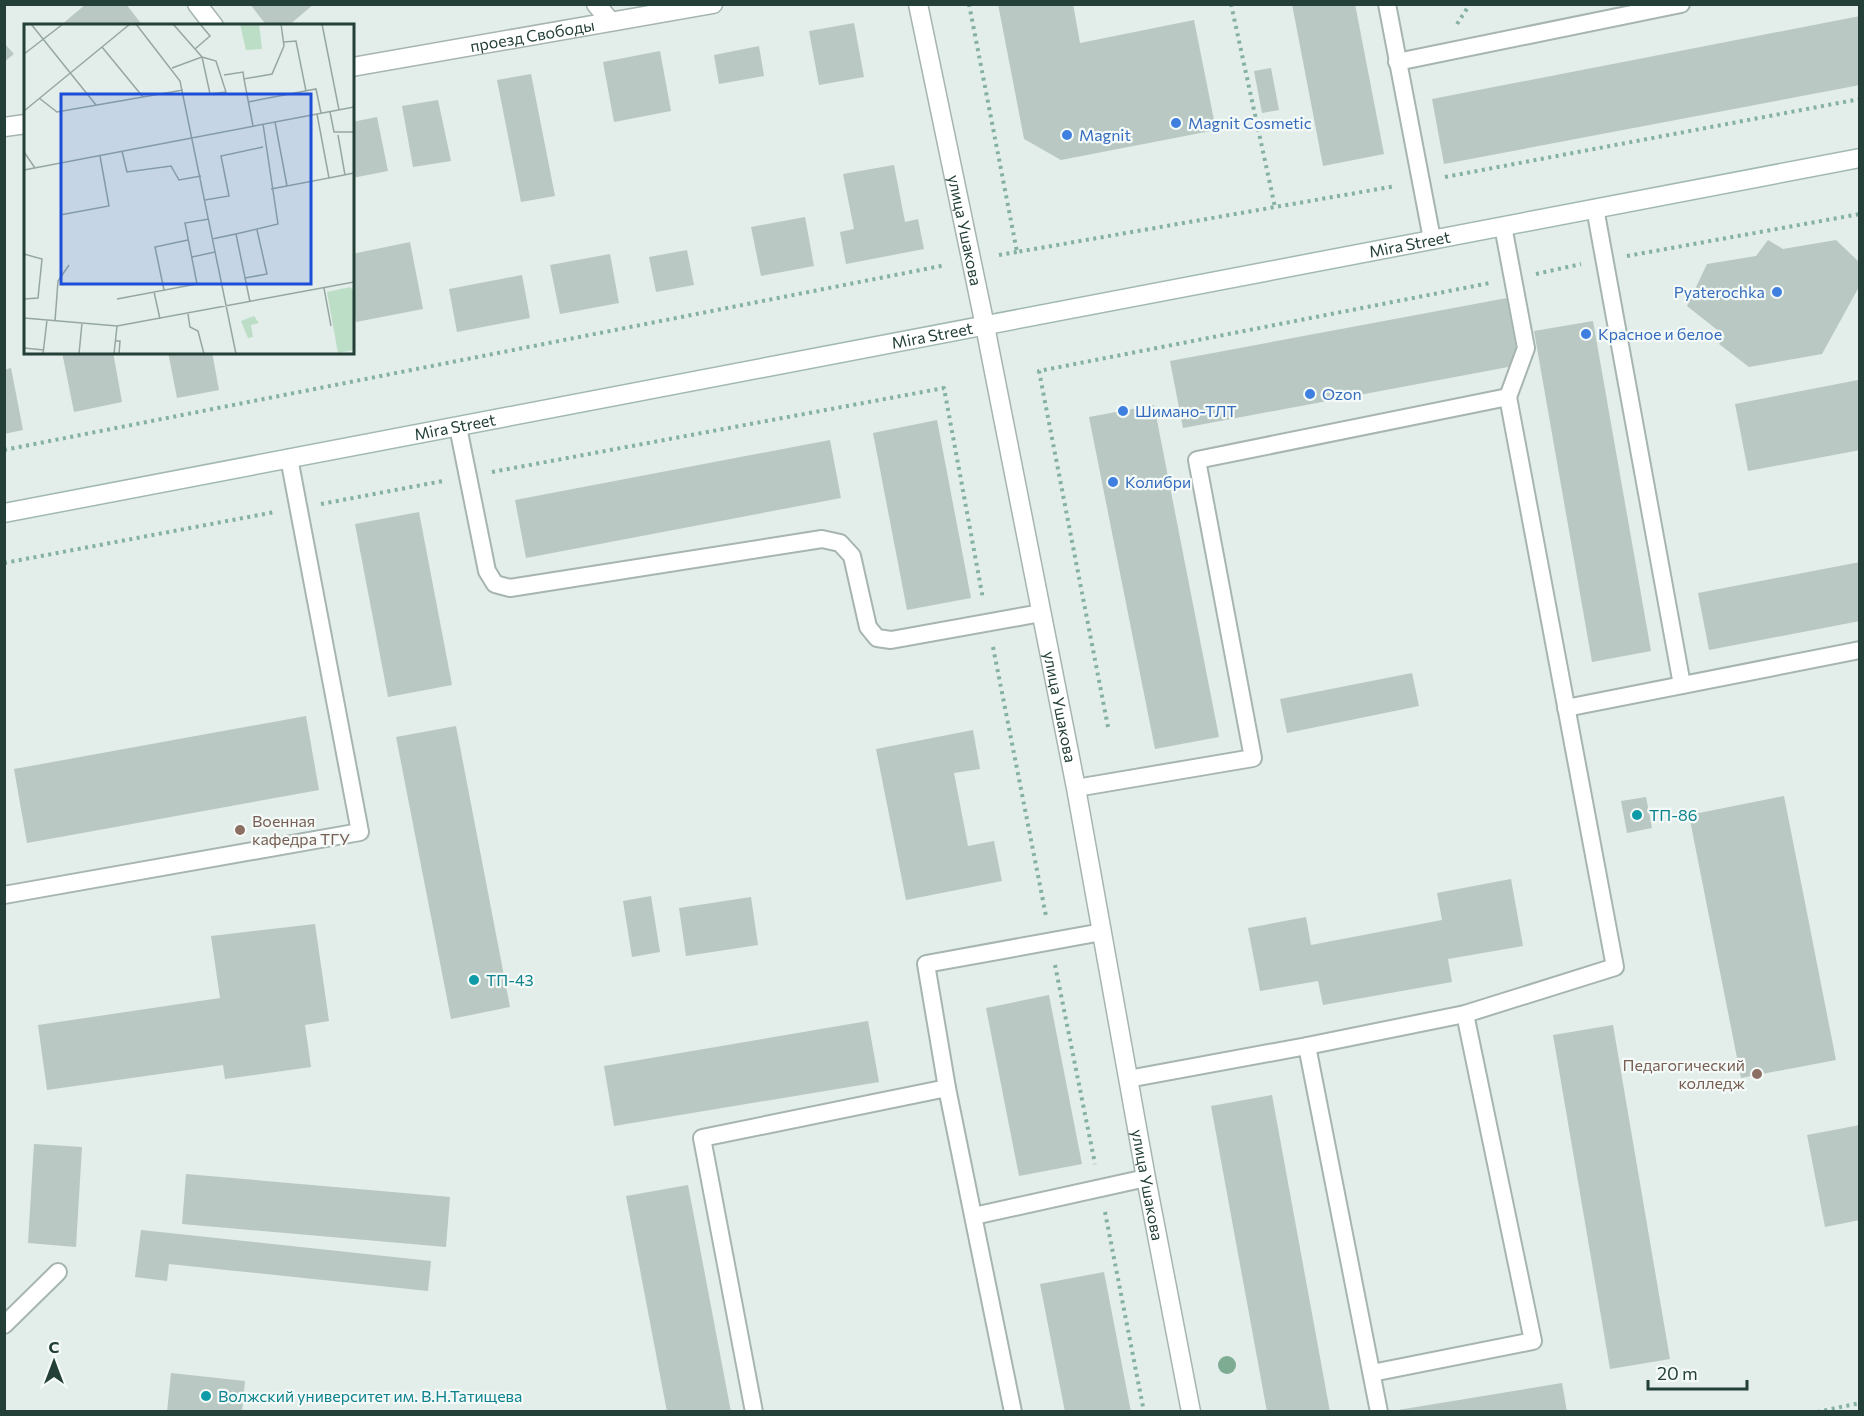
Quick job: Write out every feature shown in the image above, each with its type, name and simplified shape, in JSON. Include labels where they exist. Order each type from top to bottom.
[{"type":"main road","points":[[197,4],[212,24]]},
{"type":"main road","points":[[596,4],[610,21]]},
{"type":"main road","name":"проезд Свободы","points":[[354,67],[713,4]]},
{"type":"main road","name":"улица Ушакова","points":[[918,4],[985,326],[1076,788],[1146,1178],[1191,1412]]},
{"type":"main road","points":[[4,128],[24,124]]},
{"type":"main road","name":"Mira Street","points":[[4,513],[1860,158]]},
{"type":"lane","points":[[1387,4],[1432,239]]},
{"type":"lane","points":[[1397,62],[1681,4]]},
{"type":"lane","points":[[1595,208],[1682,685]]},
{"type":"lane","points":[[1128,1079],[1465,1014],[1615,967],[1508,397],[1526,348],[1503,226]]},
{"type":"lane","points":[[1076,788],[1253,758],[1197,460],[1508,397]]},
{"type":"lane","points":[[458,427],[487,571],[495,584],[510,588],[822,539],[840,543],[852,556],[868,627],[877,638],[891,640],[1041,613]]},
{"type":"lane","points":[[4,895],[360,832],[289,458]]},
{"type":"lane","points":[[1566,708],[1860,651]]},
{"type":"lane","points":[[1013,1412],[948,1088],[926,964],[1102,932]]},
{"type":"lane","points":[[1372,1373],[1533,1341],[1465,1014]]},
{"type":"lane","points":[[1307,1046],[1380,1412]]},
{"type":"lane","points":[[754,1412],[702,1138],[948,1088]]},
{"type":"lane","points":[[974,1216],[1146,1178]]},
{"type":"lane","points":[[4,1325],[58,1272]]},
{"type":"path","points":[[969,4],[1017,252]]},
{"type":"path","points":[[1231,4],[1275,207]]},
{"type":"path","points":[[999,255],[1421,182],[1860,99]]},
{"type":"path","points":[[1108,727],[1039,371],[1604,260],[1860,214]]},
{"type":"path","points":[[4,450],[947,264]]},
{"type":"path","points":[[4,562],[944,388],[988,623],[1144,1412]]},
{"type":"path","points":[[1817,1412],[1860,1403]]},
{"type":"building","points":[[86,4],[126,4],[141,24],[62,24]]},
{"type":"building","points":[[250,4],[314,4],[290,24],[265,24]]},
{"type":"building","points":[[998,4],[1073,4],[1080,43],[1194,20],[1216,130],[1061,160],[1024,139]]},
{"type":"building","points":[[1292,4],[1355,4],[1384,154],[1323,166]]},
{"type":"building","points":[[1860,16],[1860,85],[1444,164],[1432,99]]},
{"type":"building","points":[[854,23],[864,77],[819,85],[809,31]]},
{"type":"building","points":[[4,43],[14,54],[4,62]]},
{"type":"building","points":[[759,46],[764,76],[719,84],[714,55]]},
{"type":"building","points":[[660,51],[671,111],[614,122],[603,62]]},
{"type":"building","points":[[1271,68],[1279,110],[1262,113],[1254,71]]},
{"type":"building","points":[[531,74],[555,196],[521,202],[497,80]]},
{"type":"building","points":[[438,100],[451,161],[413,167],[402,106]]},
{"type":"building","points":[[377,117],[388,171],[354,178],[354,122]]},
{"type":"building","points":[[894,165],[905,222],[918,219],[924,249],[846,264],[840,232],[854,229],[843,174]]},
{"type":"building","points":[[805,217],[814,266],[761,276],[751,227]]},
{"type":"building","points":[[1768,240],[1783,249],[1836,240],[1860,263],[1860,285],[1822,354],[1749,367],[1719,344],[1725,336],[1687,306],[1707,264],[1756,256]]},
{"type":"building","points":[[410,242],[423,309],[356,322],[354,254]]},
{"type":"building","points":[[687,250],[694,285],[656,292],[649,257]]},
{"type":"building","points":[[610,254],[619,303],[560,314],[550,265]]},
{"type":"building","points":[[522,275],[530,318],[457,332],[449,289]]},
{"type":"building","points":[[1507,298],[1519,365],[1183,428],[1170,361]]},
{"type":"building","points":[[1593,321],[1651,651],[1592,662],[1534,331]]},
{"type":"building","points":[[62,354],[113,354],[122,402],[74,412]]},
{"type":"building","points":[[168,354],[212,354],[219,390],[177,398]]},
{"type":"building","points":[[11,368],[23,430],[4,434],[4,370]]},
{"type":"building","points":[[1858,380],[1860,450],[1748,471],[1735,404]]},
{"type":"building","points":[[1154,405],[1219,737],[1155,749],[1089,417]]},
{"type":"building","points":[[937,420],[971,598],[907,610],[873,433]]},
{"type":"building","points":[[830,440],[841,498],[526,558],[515,500]]},
{"type":"building","points":[[419,512],[452,685],[388,697],[355,524]]},
{"type":"building","points":[[1860,562],[1860,621],[1709,650],[1698,593]]},
{"type":"building","points":[[1412,673],[1419,706],[1287,733],[1280,699]]},
{"type":"building","points":[[306,716],[319,790],[27,843],[14,769]]},
{"type":"building","points":[[456,726],[510,1007],[451,1019],[396,737]]},
{"type":"building","points":[[973,730],[980,769],[954,773],[968,846],[994,841],[1002,881],[906,900],[876,749]]},
{"type":"building","points":[[1784,796],[1836,1060],[1741,1078],[1689,815]]},
{"type":"building","name":"ТП-86","points":[[1646,797],[1652,828],[1627,833],[1621,801]]},
{"type":"building","points":[[1511,879],[1523,946],[1448,959],[1452,982],[1323,1005],[1318,981],[1260,991],[1248,928],[1306,917],[1311,945],[1442,920],[1437,893]]},
{"type":"building","points":[[651,896],[660,952],[632,957],[623,901]]},
{"type":"building","points":[[751,897],[758,945],[686,956],[679,908]]},
{"type":"building","points":[[315,924],[329,1021],[305,1025],[311,1067],[225,1079],[223,1065],[47,1090],[38,1025],[220,998],[211,936]]},
{"type":"building","points":[[1049,995],[1082,1164],[1019,1176],[986,1008]]},
{"type":"building","points":[[868,1021],[879,1082],[614,1126],[604,1066]]},
{"type":"building","points":[[1613,1025],[1670,1359],[1610,1369],[1553,1035]]},
{"type":"building","points":[[1272,1095],[1330,1412],[1267,1412],[1211,1106]]},
{"type":"building","points":[[1860,1125],[1860,1220],[1825,1227],[1807,1135]]},
{"type":"building","points":[[34,1144],[82,1147],[76,1247],[28,1243]]},
{"type":"building","points":[[186,1174],[450,1197],[446,1247],[182,1224]]},
{"type":"building","points":[[688,1185],[731,1412],[667,1412],[626,1196]]},
{"type":"building","points":[[141,1230],[431,1261],[428,1291],[169,1264],[167,1281],[135,1277]]},
{"type":"building","points":[[1104,1272],[1131,1412],[1065,1412],[1040,1284]]},
{"type":"building","name":"Волжский университет им. В.Н.Татищева","points":[[171,1373],[245,1381],[242,1412],[167,1412]]},
{"type":"building","points":[[1562,1383],[1567,1412],[1398,1412],[1398,1410]]},
{"type":"place","name":"Magnit Cosmetic","points":[[1176,123]]},
{"type":"place","name":"Magnit","points":[[1067,135]]},
{"type":"place","name":"Pyaterochka","points":[[1777,292]]},
{"type":"place","name":"Красное и белое","points":[[1586,334]]},
{"type":"place","name":"Ozon","points":[[1310,394]]},
{"type":"place","name":"Шимано-ТЛТ","points":[[1123,411]]},
{"type":"place","name":"Колибри","points":[[1113,482]]},
{"type":"place","name":"ТП-86","points":[[1637,815]]},
{"type":"place","name":"Военная кафедра ТГУ","points":[[240,830]]},
{"type":"place","name":"ТП-43","points":[[474,980]]},
{"type":"place","name":"Педагогический колледж","points":[[1757,1074]]},
{"type":"place","name":"Волжский университет им. В.Н.Татищева","points":[[206,1396]]}]
